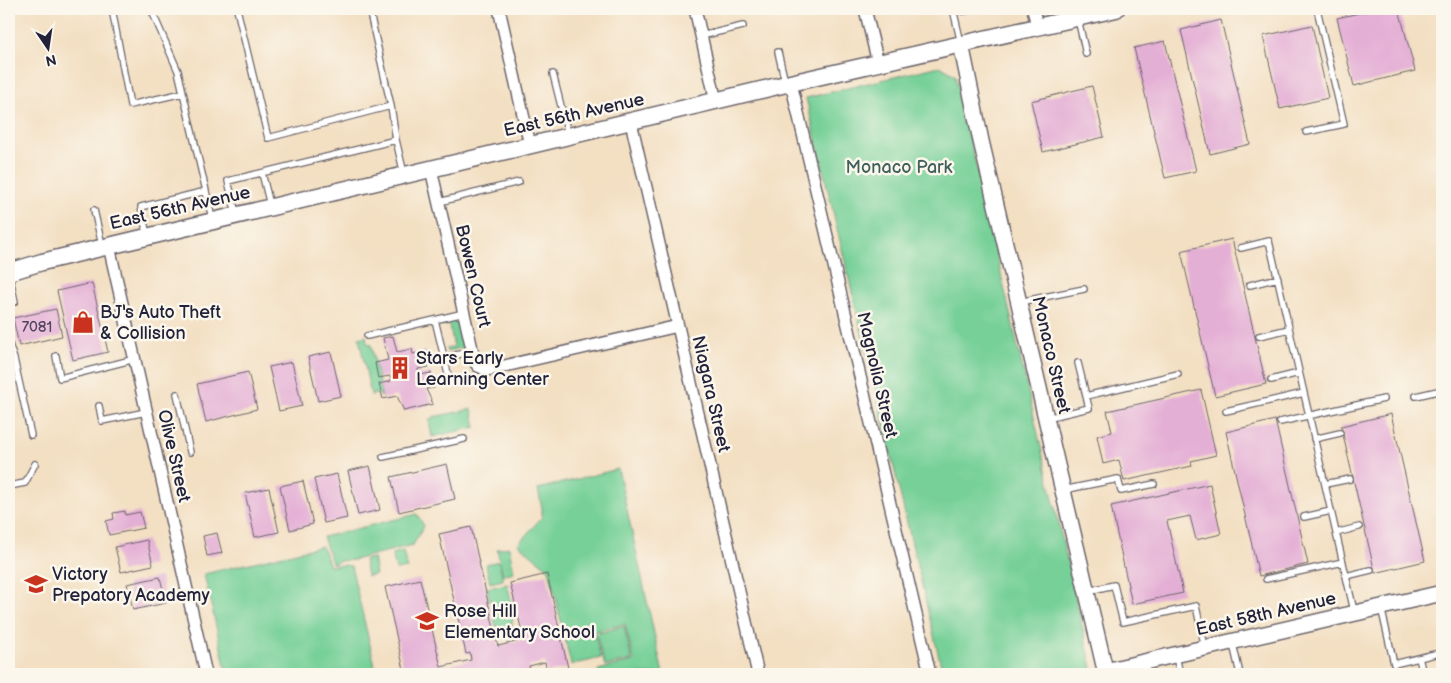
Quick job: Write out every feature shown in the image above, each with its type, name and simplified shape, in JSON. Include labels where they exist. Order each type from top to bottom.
[{"type":"main road","name":"East 56th Avenue","points":[[9,272],[42,262],[568,136],[1116,9]]},
{"type":"main road","name":"East 56th Avenue","points":[[9,265],[42,262]]},
{"type":"street","points":[[499,9],[530,146]]},
{"type":"street","points":[[695,9],[716,101]]},
{"type":"street","points":[[865,9],[878,64]]},
{"type":"street","points":[[1033,9],[1037,26]]},
{"type":"street","name":"Monaco Street","points":[[961,44],[981,141],[1087,592],[1104,673]]},
{"type":"street","name":"Magnolia Street","points":[[788,84],[930,674]]},
{"type":"street","name":"Niagara Street","points":[[631,122],[758,674]]},
{"type":"street","name":"Bowen Court","points":[[431,169],[477,365],[487,370],[678,326]]},
{"type":"street","name":"Olive Street","points":[[106,247],[135,359],[206,674]]},
{"type":"street","name":"East 58th Avenue","points":[[1104,673],[1442,593]]},
{"type":"lane","points":[[112,9],[130,105],[183,93]]},
{"type":"lane","points":[[151,9],[178,71],[213,221]]},
{"type":"lane","points":[[237,9],[268,138],[391,106]]},
{"type":"lane","points":[[369,9],[391,106],[404,176]]},
{"type":"lane","points":[[953,9],[961,44]]},
{"type":"lane","points":[[1306,132],[1344,124],[1317,9]]},
{"type":"lane","points":[[1077,17],[1086,54]]},
{"type":"lane","points":[[701,36],[743,26]]},
{"type":"lane","points":[[778,52],[788,84]]},
{"type":"lane","points":[[553,74],[568,136]]},
{"type":"lane","points":[[237,216],[228,181],[396,140]]},
{"type":"lane","points":[[262,173],[270,208]]},
{"type":"lane","points":[[438,202],[519,182]]},
{"type":"lane","points":[[148,237],[140,207],[206,191]]},
{"type":"lane","points":[[94,210],[106,247]]},
{"type":"lane","points":[[1242,248],[1269,241],[1354,614]]},
{"type":"lane","points":[[9,272],[15,302]]},
{"type":"lane","points":[[1250,285],[1278,278]]},
{"type":"lane","points":[[1019,302],[1084,289]]},
{"type":"lane","points":[[367,336],[464,313]]},
{"type":"lane","points":[[435,320],[449,378]]},
{"type":"lane","points":[[1259,336],[1289,329]]},
{"type":"lane","points":[[9,344],[31,435]]},
{"type":"lane","points":[[444,358],[473,351]]},
{"type":"lane","points":[[56,356],[60,378],[135,359]]},
{"type":"lane","points":[[1046,418],[1089,408],[1078,363]]},
{"type":"lane","points":[[1271,380],[1299,373]]},
{"type":"lane","points":[[1086,396],[1178,374]]},
{"type":"lane","points":[[1416,396],[1442,390]]},
{"type":"lane","points":[[1226,411],[1304,393]]},
{"type":"lane","points":[[177,394],[190,452]]},
{"type":"lane","points":[[1280,422],[1384,399]]},
{"type":"lane","points":[[99,406],[102,421],[146,412]]},
{"type":"lane","points":[[1314,438],[1340,433]]},
{"type":"lane","points":[[383,457],[464,438]]},
{"type":"lane","points":[[9,486],[25,483],[34,464]]},
{"type":"lane","points":[[1063,490],[1118,478],[1121,491],[1154,484]]},
{"type":"lane","points":[[1325,484],[1350,479]]},
{"type":"lane","points":[[1304,517],[1331,511]]},
{"type":"lane","points":[[1336,533],[1359,528]]},
{"type":"lane","points":[[1266,580],[1343,562]]},
{"type":"lane","points":[[1346,576],[1371,570]]},
{"type":"lane","points":[[1087,592],[1114,585],[1123,622],[1196,606],[1205,648]]},
{"type":"lane","points":[[1381,607],[1394,664],[1436,654]]},
{"type":"lane","points":[[1232,642],[1240,674]]},
{"type":"lane","points":[[1176,655],[1180,674]]},
{"type":"lane","points":[[1419,658],[1423,674]]},
{"type":"green space","name":"Monaco Park","points":[[940,66],[955,75],[1092,668],[1075,674],[943,674],[806,98]]},
{"type":"green space","points":[[457,319],[464,347],[447,352],[446,349],[454,347],[449,324],[439,325],[440,323]]},
{"type":"green space","points":[[366,336],[367,343],[371,345],[382,397],[379,393],[371,395],[359,338]]},
{"type":"green space","points":[[472,409],[476,427],[432,437],[429,420],[433,419],[433,417]]},
{"type":"green space","points":[[618,469],[663,674],[599,674],[598,670],[634,661],[625,624],[594,632],[601,658],[571,665],[549,569],[518,544],[542,517],[538,489]]},
{"type":"green space","points":[[417,514],[424,526],[413,545],[353,560],[338,561],[335,564],[332,563],[323,537]]},
{"type":"green space","points":[[322,546],[330,566],[351,566],[377,674],[227,674],[204,574]]},
{"type":"green space","points":[[509,547],[514,572],[503,575],[497,549]]},
{"type":"green space","points":[[403,551],[407,568],[396,570],[392,554]]},
{"type":"green space","points":[[373,558],[376,574],[367,576],[364,560]]},
{"type":"green space","points":[[499,561],[503,580],[490,583],[486,564]]},
{"type":"green space","points":[[507,584],[515,616],[512,621],[512,627],[503,629],[501,626],[496,627],[487,588]]},
{"type":"green space","points":[[624,626],[632,660],[605,666],[596,634]]},
{"type":"building","points":[[959,9],[984,9],[984,10],[961,15]]},
{"type":"building","points":[[1377,9],[1399,9],[1415,71],[1354,86],[1337,18]]},
{"type":"building","points":[[1436,9],[1442,9],[1442,33],[1441,33]]},
{"type":"building","points":[[1221,20],[1250,144],[1210,154],[1181,30]]},
{"type":"building","points":[[1312,25],[1328,98],[1280,109],[1263,36]]},
{"type":"building","points":[[1165,41],[1196,171],[1165,178],[1134,48]]},
{"type":"building","points":[[1092,86],[1104,137],[1043,152],[1031,101]]},
{"type":"building","points":[[1232,239],[1266,384],[1215,396],[1181,251]]},
{"type":"building","name":"BJ's Auto Theft & Collision","points":[[92,283],[108,352],[73,360],[57,291]]},
{"type":"building","points":[[56,309],[62,336],[19,346],[13,318]]},
{"type":"building","name":"Stars Early Learning Center","points":[[393,336],[397,352],[412,349],[413,354],[426,351],[429,367],[418,369],[419,375],[431,373],[434,388],[426,389],[433,404],[404,411],[397,396],[383,399],[379,384],[391,381],[390,376],[378,378],[375,363],[388,360],[383,338]]},
{"type":"building","points":[[331,352],[341,396],[318,401],[308,357]]},
{"type":"building","points":[[292,362],[302,406],[279,411],[269,367]]},
{"type":"building","points":[[248,372],[257,409],[206,422],[197,384]]},
{"type":"building","points":[[1201,390],[1216,455],[1191,461],[1192,466],[1124,481],[1119,460],[1103,464],[1097,436],[1112,432],[1107,411]]},
{"type":"building","points":[[1391,414],[1425,561],[1375,573],[1341,426]]},
{"type":"building","points":[[1275,420],[1308,564],[1259,576],[1226,432]]},
{"type":"building","points":[[447,464],[455,499],[399,512],[391,477]]},
{"type":"building","points":[[370,466],[380,510],[358,515],[348,471]]},
{"type":"building","points":[[337,474],[347,518],[324,523],[314,479]]},
{"type":"building","points":[[303,481],[313,524],[290,530],[280,486]]},
{"type":"building","points":[[1210,484],[1221,534],[1196,540],[1190,516],[1167,521],[1183,593],[1132,604],[1111,506]]},
{"type":"building","points":[[269,488],[279,532],[255,537],[245,493]]},
{"type":"building","points":[[125,511],[125,515],[140,512],[144,528],[109,535],[106,521],[114,519],[113,513]]},
{"type":"building","points":[[471,527],[498,646],[524,640],[510,583],[547,574],[568,668],[547,673],[545,662],[529,666],[531,674],[507,674],[506,672],[497,674],[405,674],[385,587],[420,579],[441,667],[471,660],[470,653],[466,654],[439,534]]},
{"type":"building","points":[[217,533],[222,553],[207,556],[203,536]]},
{"type":"building","points":[[147,540],[153,565],[121,572],[115,547]]},
{"type":"building","points":[[160,577],[166,603],[133,610],[127,584]]},
{"type":"place","name":"BJ's Auto Theft & Collision","points":[[83,322]]},
{"type":"place","name":"Stars Early Learning Center","points":[[400,368]]},
{"type":"place","name":"Victory Prepatory Academy","points":[[36,584]]},
{"type":"place","name":"Rose Hill Elementary School","points":[[427,621]]}]
